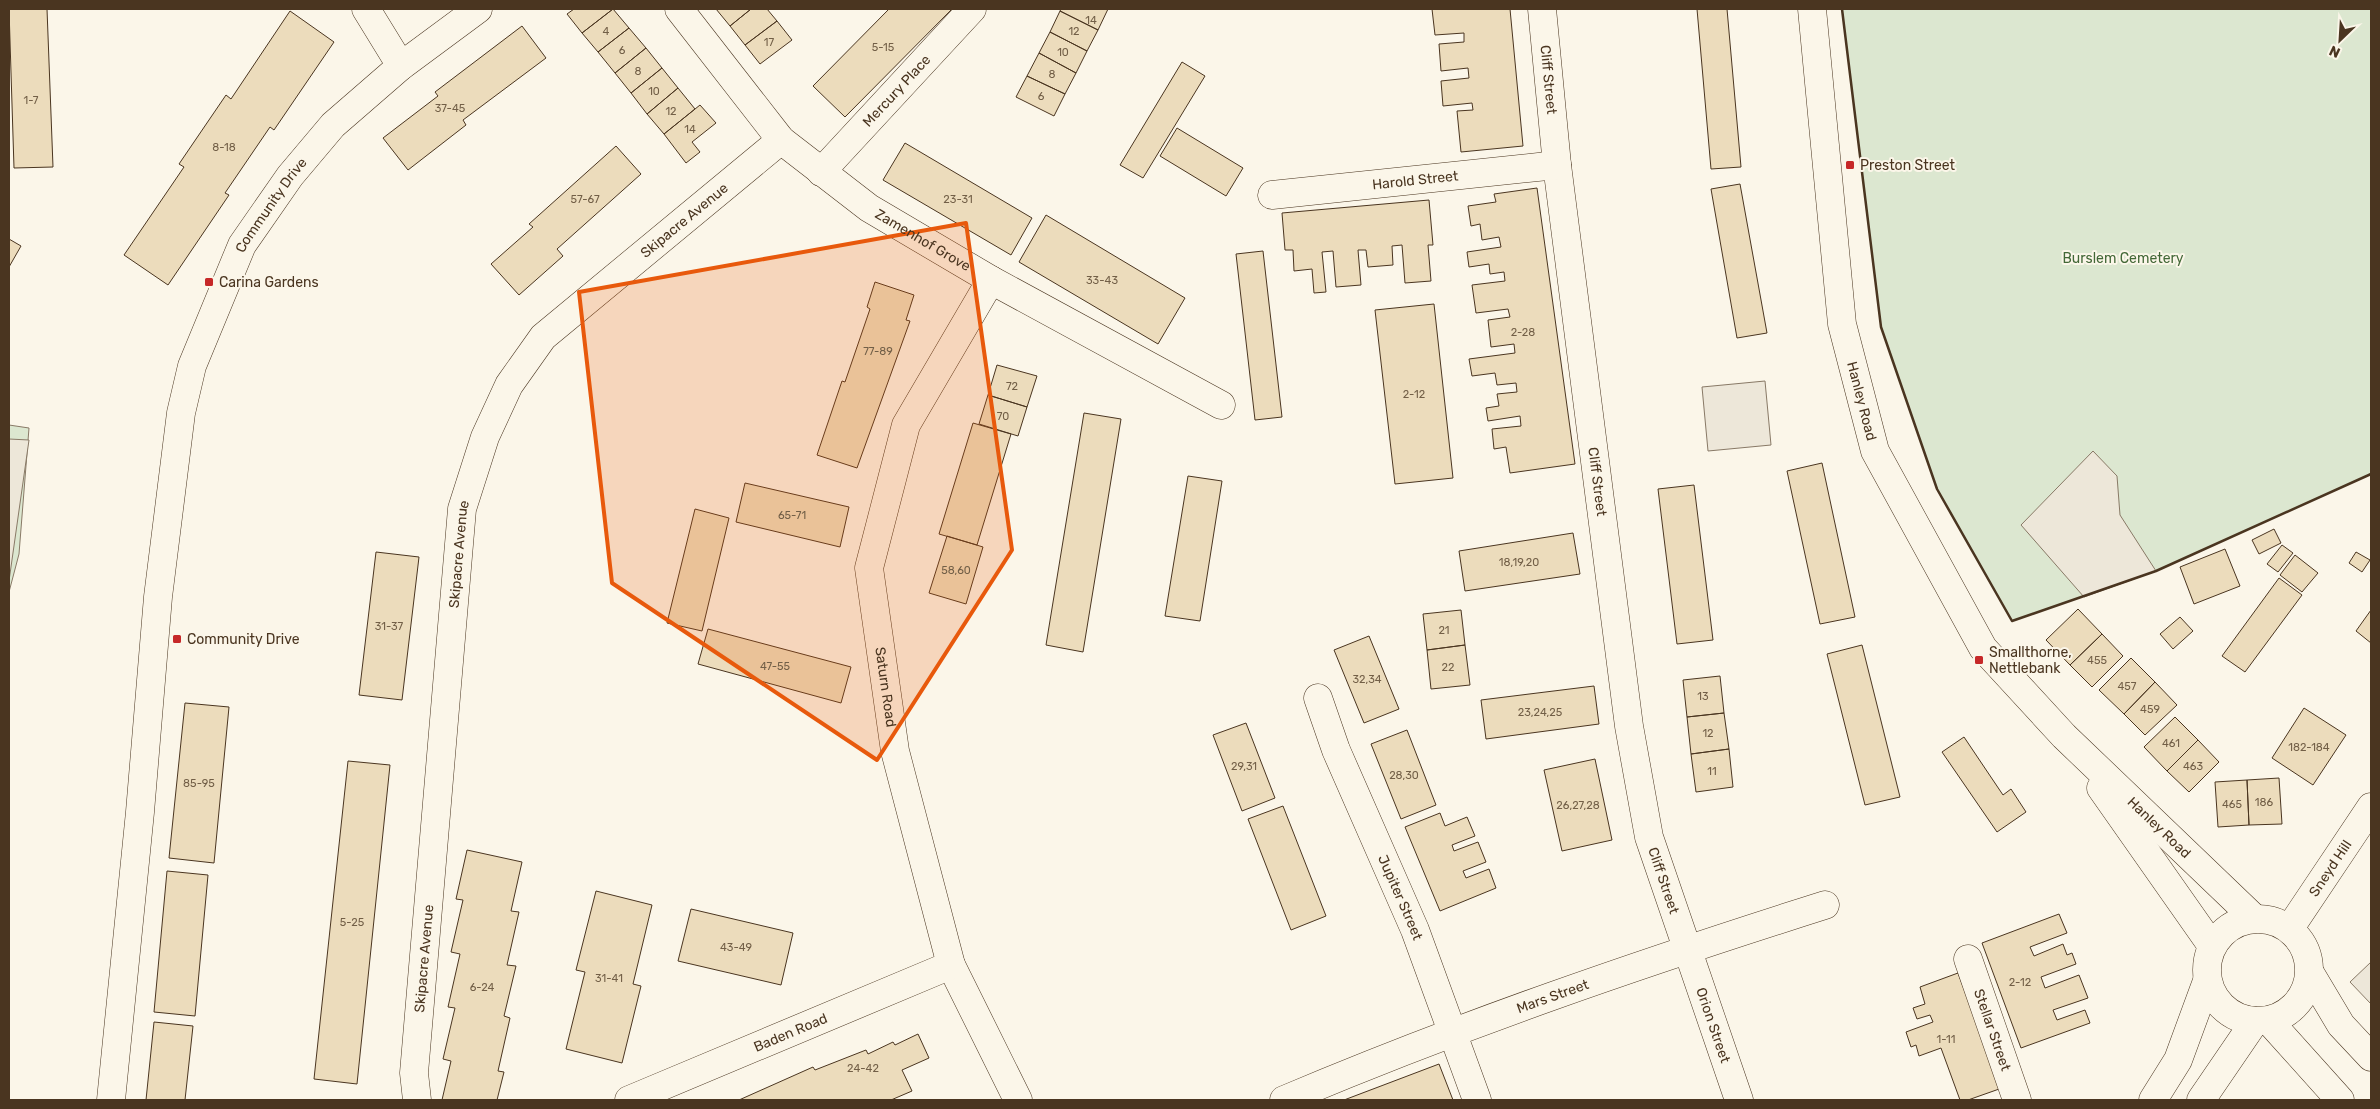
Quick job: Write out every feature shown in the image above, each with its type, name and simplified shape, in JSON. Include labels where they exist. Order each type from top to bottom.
[{"type":"street","points":[[366,9],[401,66]]},
{"type":"street","name":"Community Drive","points":[[112,1100],[140,812],[158,597],[180,413],[192,366],[242,244],[290,176],[333,125],[401,66],[478,9]]},
{"type":"street","name":"Zamenhof Grove","points":[[679,9],[782,140],[820,172],[869,208],[990,280],[1221,405]]},
{"type":"street","name":"Mercury Place","points":[[820,172],[972,9]]},
{"type":"street","name":"Cliff Street","points":[[1542,9],[1557,165],[1631,735],[1651,849],[1686,949]]},
{"type":"street","name":"Hanley Road","points":[[1812,9],[1842,324],[1875,452],[1982,648],[2064,736],[2254,918]]},
{"type":"street","name":"Skipacre Avenue","points":[[417,1100],[414,1073],[462,509],[485,438],[509,385],[551,329],[782,140]]},
{"type":"street","name":"Harold Street","points":[[1272,195],[1557,165]]},
{"type":"street","name":"Saturn Road","points":[[990,280],[906,425],[869,568],[895,750],[951,966],[1018,1100]]},
{"type":"street","name":"Jupiter Street","points":[[1318,698],[1336,750],[1415,930],[1476,1100]]},
{"type":"street","name":"Hanley Road","points":[[2064,736],[2212,946]]},
{"type":"street","name":"Sneyd Hill","points":[[2290,928],[2371,807]]},
{"type":"street","name":"Mars Street","points":[[1284,1100],[1451,1033],[1686,949],[1825,905]]},
{"type":"street","points":[[2254,918],[2272,920],[2290,928],[2302,942],[2309,959],[2310,973],[2306,990],[2298,1004],[2284,1015],[2262,1021],[2237,1017],[2222,1007],[2212,992],[2208,981],[2206,963],[2212,946],[2223,931],[2231,925],[2254,918]]},
{"type":"street","name":"Orion Street","points":[[1686,949],[1738,1100]]},
{"type":"street","name":"Stellar Street","points":[[1968,958],[2017,1100]]},
{"type":"street","name":"Baden Road","points":[[629,1100],[951,966]]},
{"type":"street","points":[[2310,973],[2341,1025],[2371,1057]]},
{"type":"street","points":[[2152,1100],[2178,1060],[2208,981]]},
{"type":"street","points":[[2201,1100],[2262,1021]]},
{"type":"street","points":[[2262,1021],[2340,1100]]},
{"type":"highlighted area","points":[[966,223],[1012,550],[877,760],[612,583],[579,292]]},
{"type":"green space","name":"Burslem Cemetery","points":[[1842,9],[2371,9],[2371,474],[2156,571],[2012,621],[1937,489],[1881,327]]},
{"type":"green space","points":[[9,425],[29,428],[19,554],[9,592]]},
{"type":"shaded area","points":[[1765,381],[1771,445],[1708,451],[1702,387]]},
{"type":"shaded area","points":[[9,439],[29,440],[9,581]]},
{"type":"shaded area","points":[[2093,451],[2117,476],[2120,515],[2156,571],[2084,597],[2021,525]]},
{"type":"shaded area","points":[[2371,962],[2371,1004],[2350,982]]},
{"type":"building","points":[[9,9],[47,9],[53,167],[14,168]]},
{"type":"building","points":[[574,9],[613,9],[582,33],[567,14]]},
{"type":"building","points":[[613,9],[629,28],[598,52],[582,33]]},
{"type":"building","points":[[716,9],[751,9],[730,26]]},
{"type":"building","points":[[751,9],[767,9],[777,21],[745,45],[730,26]]},
{"type":"building","points":[[889,9],[952,9],[845,117],[813,86]]},
{"type":"building","points":[[1061,9],[1108,9],[1098,30],[1060,11]]},
{"type":"building","points":[[1432,9],[1510,9],[1523,146],[1461,152],[1457,111],[1473,110],[1472,103],[1443,106],[1441,81],[1469,78],[1468,68],[1441,71],[1439,44],[1464,42],[1464,33],[1435,35]]},
{"type":"building","points":[[1697,9],[1727,9],[1741,167],[1711,169]]},
{"type":"building","points":[[290,11],[334,42],[274,130],[270,127],[225,193],[229,195],[168,285],[124,255],[184,167],[179,164],[226,95],[231,99]]},
{"type":"building","points":[[1060,11],[1098,30],[1087,51],[1050,32]]},
{"type":"building","points":[[777,21],[792,40],[760,64],[745,45]]},
{"type":"building","points":[[522,26],[546,58],[463,120],[466,125],[408,170],[383,138],[438,96],[435,92]]},
{"type":"building","points":[[629,28],[646,48],[615,73],[598,52]]},
{"type":"building","points":[[1050,32],[1087,51],[1076,73],[1039,53]]},
{"type":"building","points":[[646,48],[662,68],[631,93],[615,73]]},
{"type":"building","points":[[1039,53],[1076,73],[1065,94],[1027,76]]},
{"type":"building","points":[[1182,62],[1205,76],[1143,178],[1120,165]]},
{"type":"building","points":[[662,68],[678,88],[647,114],[631,93]]},
{"type":"building","points":[[1027,76],[1065,94],[1054,116],[1016,97]]},
{"type":"building","points":[[678,88],[695,109],[664,134],[647,114]]},
{"type":"building","points":[[700,105],[716,123],[692,142],[700,152],[686,163],[664,134]]},
{"type":"building","points":[[1177,128],[1243,168],[1226,196],[1160,156]]},
{"type":"building","points":[[905,143],[1032,218],[1011,255],[883,180]]},
{"type":"building","points":[[616,146],[641,174],[557,249],[563,256],[519,295],[491,264],[533,227],[529,224]]},
{"type":"building","points":[[1740,184],[1767,333],[1737,338],[1711,189]]},
{"type":"building","points":[[1537,188],[1575,464],[1510,473],[1506,447],[1494,449],[1492,429],[1521,426],[1520,416],[1488,421],[1486,408],[1499,406],[1497,394],[1517,392],[1516,383],[1497,385],[1495,373],[1472,376],[1469,359],[1515,353],[1514,344],[1491,347],[1488,320],[1510,317],[1508,309],[1476,313],[1472,285],[1505,281],[1504,272],[1490,274],[1489,264],[1469,267],[1467,252],[1501,247],[1499,237],[1482,240],[1480,224],[1471,226],[1468,206],[1496,202],[1494,194]]},
{"type":"building","points":[[1429,200],[1433,245],[1428,245],[1431,281],[1405,283],[1402,245],[1392,246],[1393,265],[1368,267],[1366,250],[1358,250],[1361,285],[1336,287],[1333,251],[1322,252],[1326,292],[1314,293],[1312,269],[1294,271],[1293,250],[1285,250],[1282,213]]},
{"type":"building","points":[[1046,215],[1185,298],[1158,344],[1019,262]]},
{"type":"building","points":[[9,239],[21,246],[9,267]]},
{"type":"building","points":[[1263,251],[1282,417],[1255,420],[1236,254]]},
{"type":"building","points":[[875,282],[914,295],[906,320],[910,321],[857,468],[817,455],[842,381],[845,382],[870,309],[867,307]]},
{"type":"building","points":[[1434,304],[1453,478],[1395,484],[1375,310]]},
{"type":"building","points":[[997,365],[1037,376],[1027,407],[988,395]]},
{"type":"building","points":[[988,395],[1027,407],[1018,436],[979,424]]},
{"type":"building","points":[[1084,413],[1121,419],[1083,652],[1046,645]]},
{"type":"building","points":[[973,423],[1011,434],[977,545],[939,534]]},
{"type":"building","points":[[1822,463],[1855,617],[1820,624],[1787,471]]},
{"type":"building","points":[[1188,476],[1222,481],[1200,621],[1165,616]]},
{"type":"building","points":[[745,483],[849,507],[840,547],[736,522]]},
{"type":"building","points":[[1694,485],[1713,640],[1677,644],[1658,489]]},
{"type":"building","points":[[695,509],[729,518],[702,631],[667,623]]},
{"type":"building","points":[[2274,529],[2281,543],[2259,554],[2252,540]]},
{"type":"building","points":[[1573,533],[1580,574],[1465,591],[1459,551]]},
{"type":"building","points":[[947,536],[983,547],[966,604],[929,593]]},
{"type":"building","points":[[2282,545],[2293,553],[2278,572],[2267,564]]},
{"type":"building","points":[[2225,549],[2240,586],[2194,604],[2180,567]]},
{"type":"building","points":[[376,552],[419,557],[402,700],[359,695]]},
{"type":"building","points":[[2356,552],[2370,560],[2362,572],[2349,563]]},
{"type":"building","points":[[2295,555],[2318,573],[2302,592],[2280,575]]},
{"type":"building","points":[[2279,578],[2302,595],[2245,672],[2222,656]]},
{"type":"building","points":[[2078,609],[2102,634],[2070,665],[2046,640]]},
{"type":"building","points":[[1461,610],[1465,645],[1427,650],[1423,614]]},
{"type":"building","points":[[2371,610],[2371,643],[2356,631]]},
{"type":"building","points":[[2180,617],[2193,631],[2173,649],[2160,634]]},
{"type":"building","points":[[708,629],[851,667],[841,703],[698,664]]},
{"type":"building","points":[[2102,634],[2123,656],[2092,687],[2070,665]]},
{"type":"building","points":[[1369,636],[1399,709],[1364,723],[1334,650]]},
{"type":"building","points":[[1465,645],[1470,685],[1431,689],[1427,650]]},
{"type":"building","points":[[1862,645],[1900,797],[1865,805],[1827,654]]},
{"type":"building","points":[[2131,658],[2155,682],[2124,714],[2099,690]]},
{"type":"building","points":[[1720,676],[1724,713],[1687,717],[1683,680]]},
{"type":"building","points":[[2155,682],[2177,705],[2145,735],[2124,714]]},
{"type":"building","points":[[1594,686],[1599,724],[1486,739],[1481,700]]},
{"type":"building","points":[[185,703],[229,707],[214,863],[169,858]]},
{"type":"building","points":[[2304,708],[2346,735],[2313,785],[2272,758]]},
{"type":"building","points":[[1724,713],[1729,749],[1691,754],[1687,717]]},
{"type":"building","points":[[2175,717],[2198,740],[2167,771],[2144,747]]},
{"type":"building","points":[[1246,723],[1275,798],[1242,811],[1213,735]]},
{"type":"building","points":[[1407,730],[1436,805],[1401,819],[1371,744]]},
{"type":"building","points":[[1964,737],[2003,795],[2011,789],[2026,812],[1997,832],[1942,752]]},
{"type":"building","points":[[2198,740],[2219,762],[2189,792],[2167,771]]},
{"type":"building","points":[[1729,749],[1733,787],[1696,792],[1691,754]]},
{"type":"building","points":[[1595,759],[1612,840],[1562,851],[1544,770]]},
{"type":"building","points":[[348,761],[390,765],[357,1084],[314,1079]]},
{"type":"building","points":[[2279,778],[2282,824],[2249,825],[2247,780]]},
{"type":"building","points":[[2247,780],[2249,825],[2218,827],[2215,782]]},
{"type":"building","points":[[1283,806],[1326,916],[1291,930],[1248,819]]},
{"type":"building","points":[[1440,813],[1445,826],[1467,817],[1475,836],[1452,845],[1454,851],[1478,842],[1486,862],[1463,871],[1466,878],[1489,869],[1496,888],[1440,911],[1405,827]]},
{"type":"building","points":[[467,850],[522,862],[511,911],[519,912],[507,965],[516,966],[504,1016],[510,1018],[498,1071],[504,1072],[497,1100],[442,1100],[451,1061],[443,1059],[455,1008],[448,1007],[460,954],[451,952],[463,900],[456,899]]},
{"type":"building","points":[[167,871],[208,875],[195,1016],[154,1012]]},
{"type":"building","points":[[596,891],[652,905],[633,984],[641,986],[622,1063],[566,1049],[585,972],[576,970]]},
{"type":"building","points":[[691,909],[793,933],[781,985],[678,961]]},
{"type":"building","points":[[2059,914],[2067,933],[2030,947],[2034,956],[2063,944],[2067,955],[2072,953],[2076,964],[2041,977],[2045,988],[2079,975],[2088,998],[2053,1010],[2057,1020],[2085,1010],[2090,1023],[2021,1048],[1982,943]]},
{"type":"building","points":[[1958,973],[2002,1088],[1968,1100],[1960,1100],[1941,1048],[1919,1056],[1916,1045],[1911,1047],[1906,1032],[1933,1022],[1930,1015],[1917,1019],[1913,1008],[1925,1004],[1920,987]]},
{"type":"building","points":[[154,1022],[193,1026],[185,1100],[146,1100]]},
{"type":"building","points":[[918,1034],[929,1058],[902,1070],[912,1091],[891,1100],[739,1100],[813,1067],[815,1070],[866,1050],[868,1054],[893,1042],[895,1045]]},
{"type":"building","points":[[1439,1064],[1453,1100],[1344,1100]]},
{"type":"wall","points":[[1842,9],[1881,327],[1937,489],[2012,621],[2156,571],[2371,474]]},
{"type":"place","name":"Preston Street","points":[[1850,165]]},
{"type":"place","name":"Carina Gardens","points":[[209,282]]},
{"type":"place","name":"Community Drive","points":[[177,639]]},
{"type":"place","name":"Smallthorne, Nettlebank","points":[[1979,660]]}]
